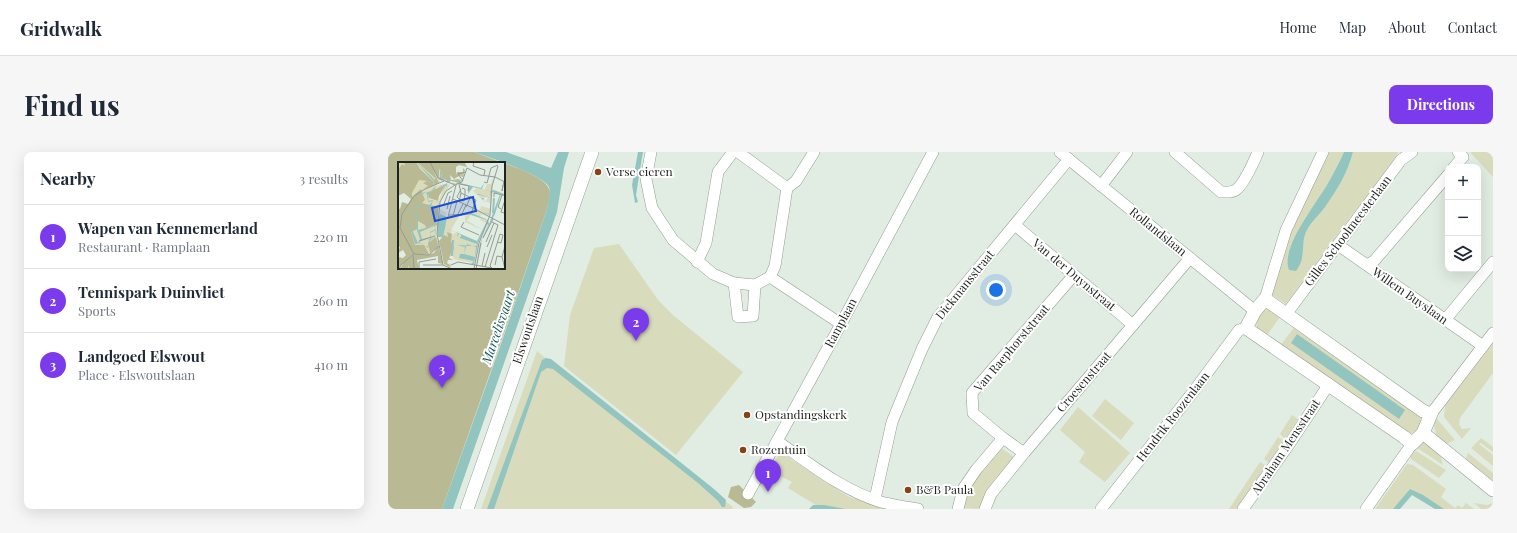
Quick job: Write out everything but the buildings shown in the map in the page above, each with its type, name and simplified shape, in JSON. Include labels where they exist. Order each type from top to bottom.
[{"type":"street","name":"Elswoutslaan","points":[[467,509],[592,152]]},
{"type":"street","points":[[651,152],[646,179],[652,208],[673,240],[697,262],[713,274],[734,283],[755,285],[770,277],[775,266],[787,188],[796,181],[814,152]]},
{"type":"street","points":[[697,262],[706,243],[718,172],[733,152]]},
{"type":"street","points":[[738,152],[787,188]]},
{"type":"street","name":"Ramplaan","points":[[748,494],[841,324],[932,152]]},
{"type":"street","points":[[1101,186],[1127,152]]},
{"type":"street","points":[[1175,152],[1221,192],[1229,193],[1237,190],[1247,176],[1258,152]]},
{"type":"street","points":[[1323,152],[1286,230],[1265,299],[1255,311],[1246,328],[1329,384],[1412,444]]},
{"type":"street","name":"Gilles Schoolmeesterlaan","points":[[1287,313],[1401,160],[1412,152]]},
{"type":"street","points":[[1457,164],[1463,157],[1458,152]]},
{"type":"street","name":"Rollandslaan","points":[[1065,156],[1255,311]]},
{"type":"street","name":"Dickmansstraat","points":[[874,499],[892,422],[922,349],[938,317],[1015,224],[1065,156]]},
{"type":"street","points":[[1367,265],[1374,261],[1445,178]]},
{"type":"street","name":"Van der Duynstraat","points":[[1015,224],[1133,326]]},
{"type":"street","name":"Willem Buyslaan","points":[[1338,244],[1483,346]]},
{"type":"street","name":"Croesenstraat","points":[[985,509],[991,494],[1024,453],[1190,258]]},
{"type":"street","points":[[1445,320],[1493,262]]},
{"type":"street","name":"Van Raephorststraat","points":[[1024,453],[973,413],[972,393],[1074,275]]},
{"type":"street","points":[[770,277],[841,324]]},
{"type":"street","points":[[734,283],[738,317],[752,316],[755,285]]},
{"type":"street","points":[[1265,299],[1287,313],[1423,411],[1431,414]]},
{"type":"street","name":"Hendrik Roozenlaan","points":[[1102,509],[1189,398],[1239,330],[1246,328]]},
{"type":"street","points":[[1366,509],[1412,444],[1423,433],[1431,414],[1493,333]]},
{"type":"street","name":"Abraham Mensstraat","points":[[1243,509],[1290,443],[1329,384]]},
{"type":"street","points":[[1423,433],[1493,490]]},
{"type":"street","points":[[958,509],[963,489],[976,470],[1003,438]]},
{"type":"street","points":[[777,441],[825,475],[857,493],[874,499],[918,509]]},
{"type":"green space","points":[[388,152],[474,152],[500,162],[398,162],[398,269],[505,269],[505,163],[532,174],[539,178],[549,188],[550,193],[547,209],[442,509],[388,509]]},
{"type":"green space","points":[[1328,152],[1344,152],[1327,185],[1316,204],[1306,216],[1297,234],[1303,259],[1303,244],[1306,231],[1337,189],[1350,163],[1353,152],[1399,152],[1397,153],[1398,156],[1351,216],[1286,304],[1271,294],[1285,241]]},
{"type":"green space","points":[[1470,152],[1488,152],[1493,157],[1493,177]]},
{"type":"green space","points":[[619,244],[658,300],[674,316],[743,372],[676,455],[564,366],[570,315],[594,248]]},
{"type":"green space","points":[[1271,309],[1282,314],[1265,338],[1257,328],[1256,320],[1264,310]]},
{"type":"green space","points":[[1297,324],[1421,416],[1420,423],[1417,428],[1407,435],[1279,347]]},
{"type":"green space","points":[[1493,340],[1493,373],[1460,418],[1459,424],[1462,429],[1471,428],[1462,439],[1444,417],[1445,405]]},
{"type":"green space","points":[[537,351],[666,458],[733,507],[732,509],[481,509]]},
{"type":"green space","points":[[1105,399],[1134,423],[1121,440],[1092,416]]},
{"type":"green space","points":[[1078,407],[1130,453],[1105,482],[1079,462],[1085,452],[1060,430]]},
{"type":"green space","points":[[1292,415],[1298,419],[1285,439],[1280,434]]},
{"type":"green space","points":[[1437,419],[1455,440],[1446,444],[1437,437],[1433,422]]},
{"type":"green space","points":[[1278,437],[1284,441],[1269,463],[1264,459]]},
{"type":"green space","points":[[1481,438],[1493,447],[1493,452],[1481,443],[1479,444],[1493,455],[1493,466],[1471,448]]},
{"type":"green space","points":[[1420,443],[1434,446],[1440,455],[1443,465],[1416,447]]},
{"type":"green space","points":[[1001,448],[1014,457],[987,489],[980,509],[963,508],[973,483]]},
{"type":"green space","points":[[1416,451],[1446,470],[1439,478],[1411,459],[1410,454]]},
{"type":"green space","points":[[780,452],[847,496],[862,501],[902,509],[846,509],[816,505],[788,488],[792,482],[770,471]]},
{"type":"green space","points":[[1468,453],[1493,473],[1493,485],[1465,461]]},
{"type":"green space","points":[[1260,462],[1266,466],[1237,509],[1229,509]]},
{"type":"green space","points":[[1407,464],[1413,465],[1446,489],[1441,497],[1455,508],[1458,505],[1462,508],[1466,503],[1474,509],[1440,509],[1410,489],[1395,509],[1375,509]]},
{"type":"green space","points":[[739,485],[756,502],[751,507],[744,508],[728,497],[731,487]]},
{"type":"green space","points":[[1474,503],[1487,505],[1493,503],[1493,509],[1481,509]]},
{"type":"water","points":[[474,152],[506,152],[551,168],[558,152],[569,152],[564,168],[557,212],[453,509],[442,509],[502,341],[547,209],[550,195],[549,187],[545,182],[527,172],[505,163],[505,162]]},
{"type":"water","points":[[638,152],[643,152],[636,195],[638,202],[635,203],[632,185]]},
{"type":"water","points":[[1344,152],[1353,152],[1345,174],[1325,207],[1306,232],[1299,266],[1296,271],[1289,270],[1288,261],[1294,238],[1300,226],[1327,185]]},
{"type":"water","points":[[1297,334],[1405,410],[1399,419],[1291,343]]},
{"type":"water","points":[[546,358],[551,359],[714,489],[726,500],[725,507],[722,507],[718,501],[698,483],[553,369],[547,368],[541,372],[494,509],[487,509],[542,360]]},
{"type":"water","points":[[1410,489],[1423,495],[1444,509],[1435,509],[1412,495],[1400,509],[1393,509]]},
{"type":"water","points":[[813,505],[824,505],[846,509],[809,509]]},
{"type":"place","name":"Verse eieren","points":[[598,172]]},
{"type":"place","name":"Tennispark Duinvliet","points":[[636,341]]},
{"type":"place","name":"Landgoed Elswout","points":[[442,388]]},
{"type":"place","name":"Opstandingskerk","points":[[747,415]]},
{"type":"place","name":"Rozentuin","points":[[743,450]]},
{"type":"place","name":"B&B Paula","points":[[908,490]]},
{"type":"place","name":"Wapen van Kennemerland","points":[[768,492]]},
{"type":"water label","name":"Marcelisvaart","points":[[498,327]]}]
